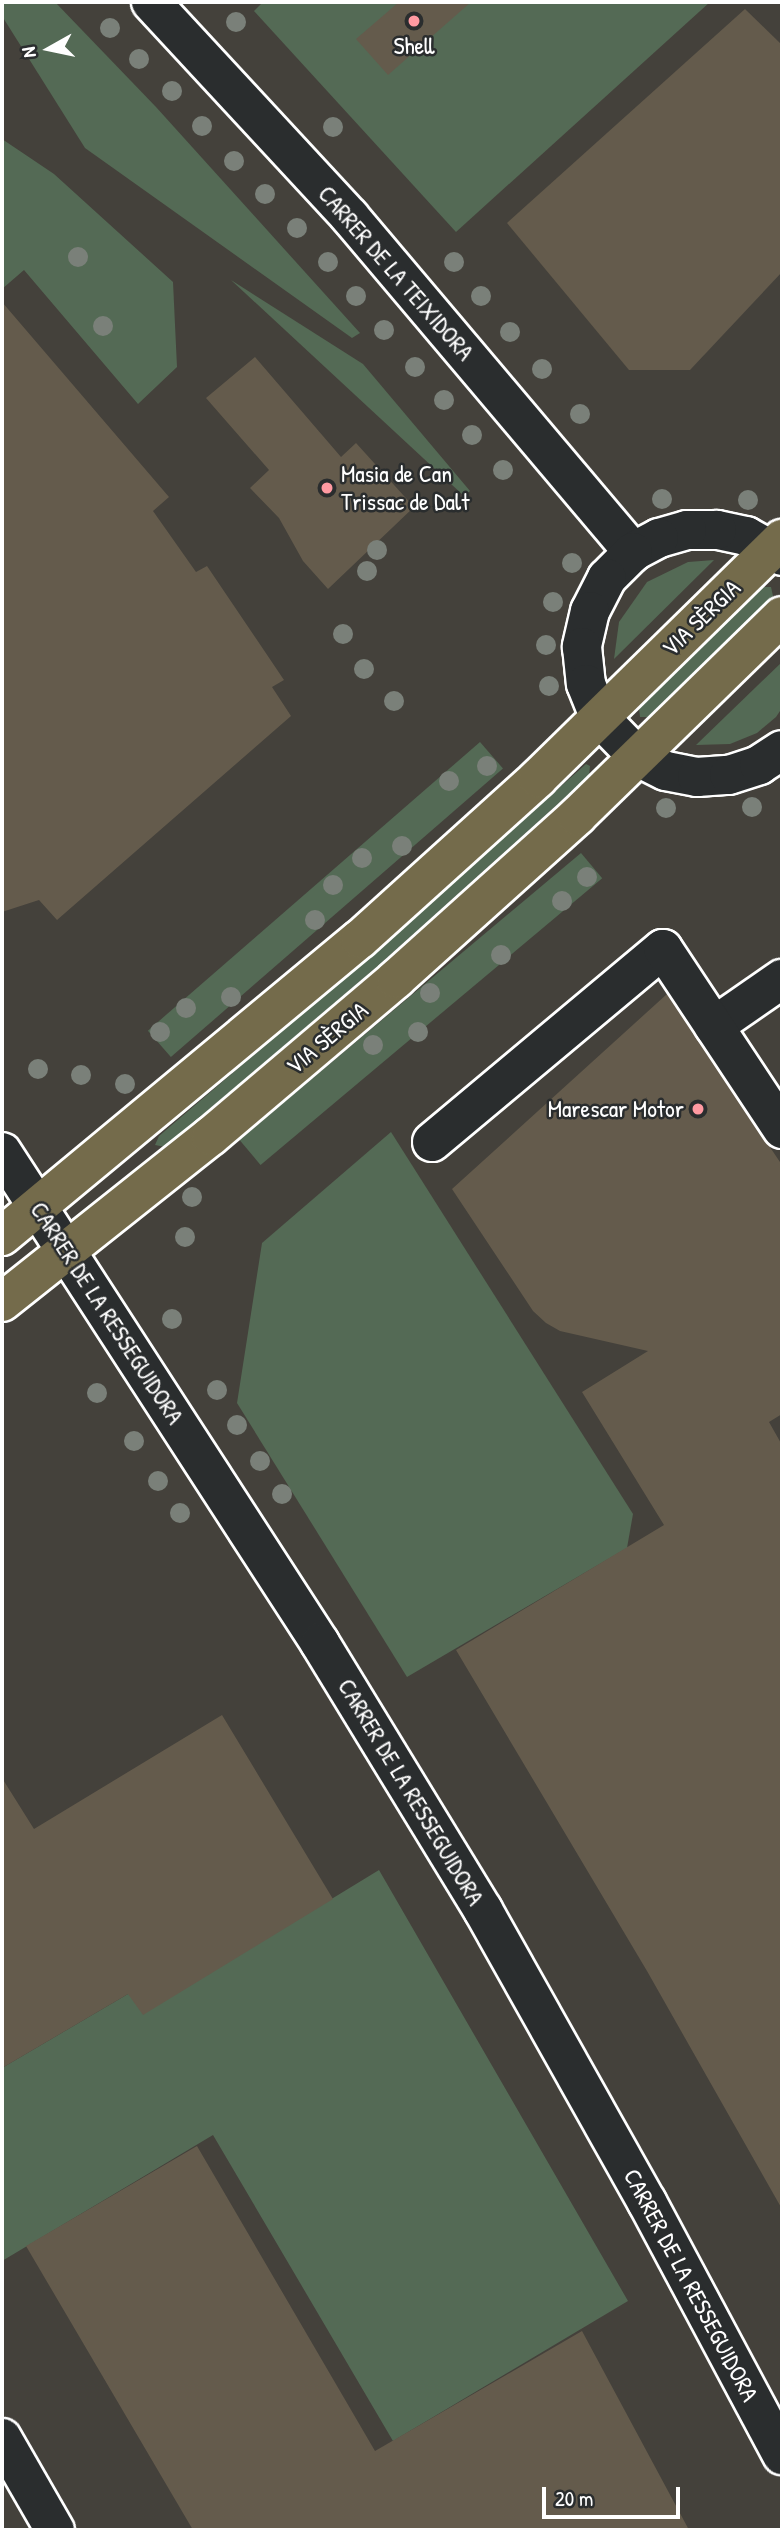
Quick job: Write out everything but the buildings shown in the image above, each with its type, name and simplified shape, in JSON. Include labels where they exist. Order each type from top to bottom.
[{"type":"main road","name":"VIA SÈRGIA","points":[[2,1237],[360,939],[600,718],[779,548]]},
{"type":"main road","name":"VIA SÈRGIA","points":[[2,1302],[396,979],[638,757],[782,615]]},
{"type":"street","name":"CARRER DE LA TEIXIDORA","points":[[151,2],[350,217],[633,552]]},
{"type":"street","name":"VIA SÈRGIA","points":[[779,548],[746,536],[687,530],[633,552],[607,578],[590,611],[582,647],[586,684],[600,718],[638,757],[666,771],[698,777],[729,775],[759,765],[782,750]]},
{"type":"street","points":[[432,1142],[663,949],[782,1129]]},
{"type":"street","points":[[715,1026],[782,979]]},
{"type":"street","name":"CARRER DE LA RESSEGUIDORA","points":[[2,1152],[320,1643],[483,1910],[647,2202],[782,2455]]},
{"type":"street","points":[[2,2438],[55,2530]]},
{"type":"shaded area","points":[[2,2],[782,2],[782,2530],[2,2530]]},
{"type":"green space","points":[[2,2],[55,2],[156,107],[360,333],[352,338],[85,148],[2,16]]},
{"type":"green space","points":[[263,2],[710,2],[456,232],[254,11]]},
{"type":"green space","points":[[2,139],[54,174],[173,282],[177,367],[138,404],[24,270],[2,289]]},
{"type":"green space","points":[[231,280],[363,364],[470,491],[464,496]]},
{"type":"green space","points":[[714,560],[614,659],[619,622],[647,582],[688,562]]},
{"type":"green space","points":[[763,587],[771,587],[773,596],[648,717],[640,717],[639,708]]},
{"type":"green space","points":[[782,662],[782,708],[776,717],[757,733],[730,744],[696,745]]},
{"type":"green space","points":[[480,742],[503,768],[171,1057],[148,1031]]},
{"type":"green space","points":[[586,764],[590,766],[589,776],[380,964],[165,1147],[155,1145],[159,1136],[372,954]]},
{"type":"green space","points":[[581,853],[602,878],[261,1165],[239,1140]]},
{"type":"green space","points":[[391,1132],[633,1514],[627,1548],[407,1677],[237,1403],[262,1243]]},
{"type":"green space","points":[[379,1870],[628,2301],[393,2441],[213,2135],[2,2261],[2,2068],[128,1994],[279,1931]]},
{"type":"place","name":"Shell","points":[[414,21]]},
{"type":"place","name":"Masia de Can Trissac de Dalt","points":[[327,488]]},
{"type":"place","name":"Marescar Motor","points":[[698,1109]]}]
